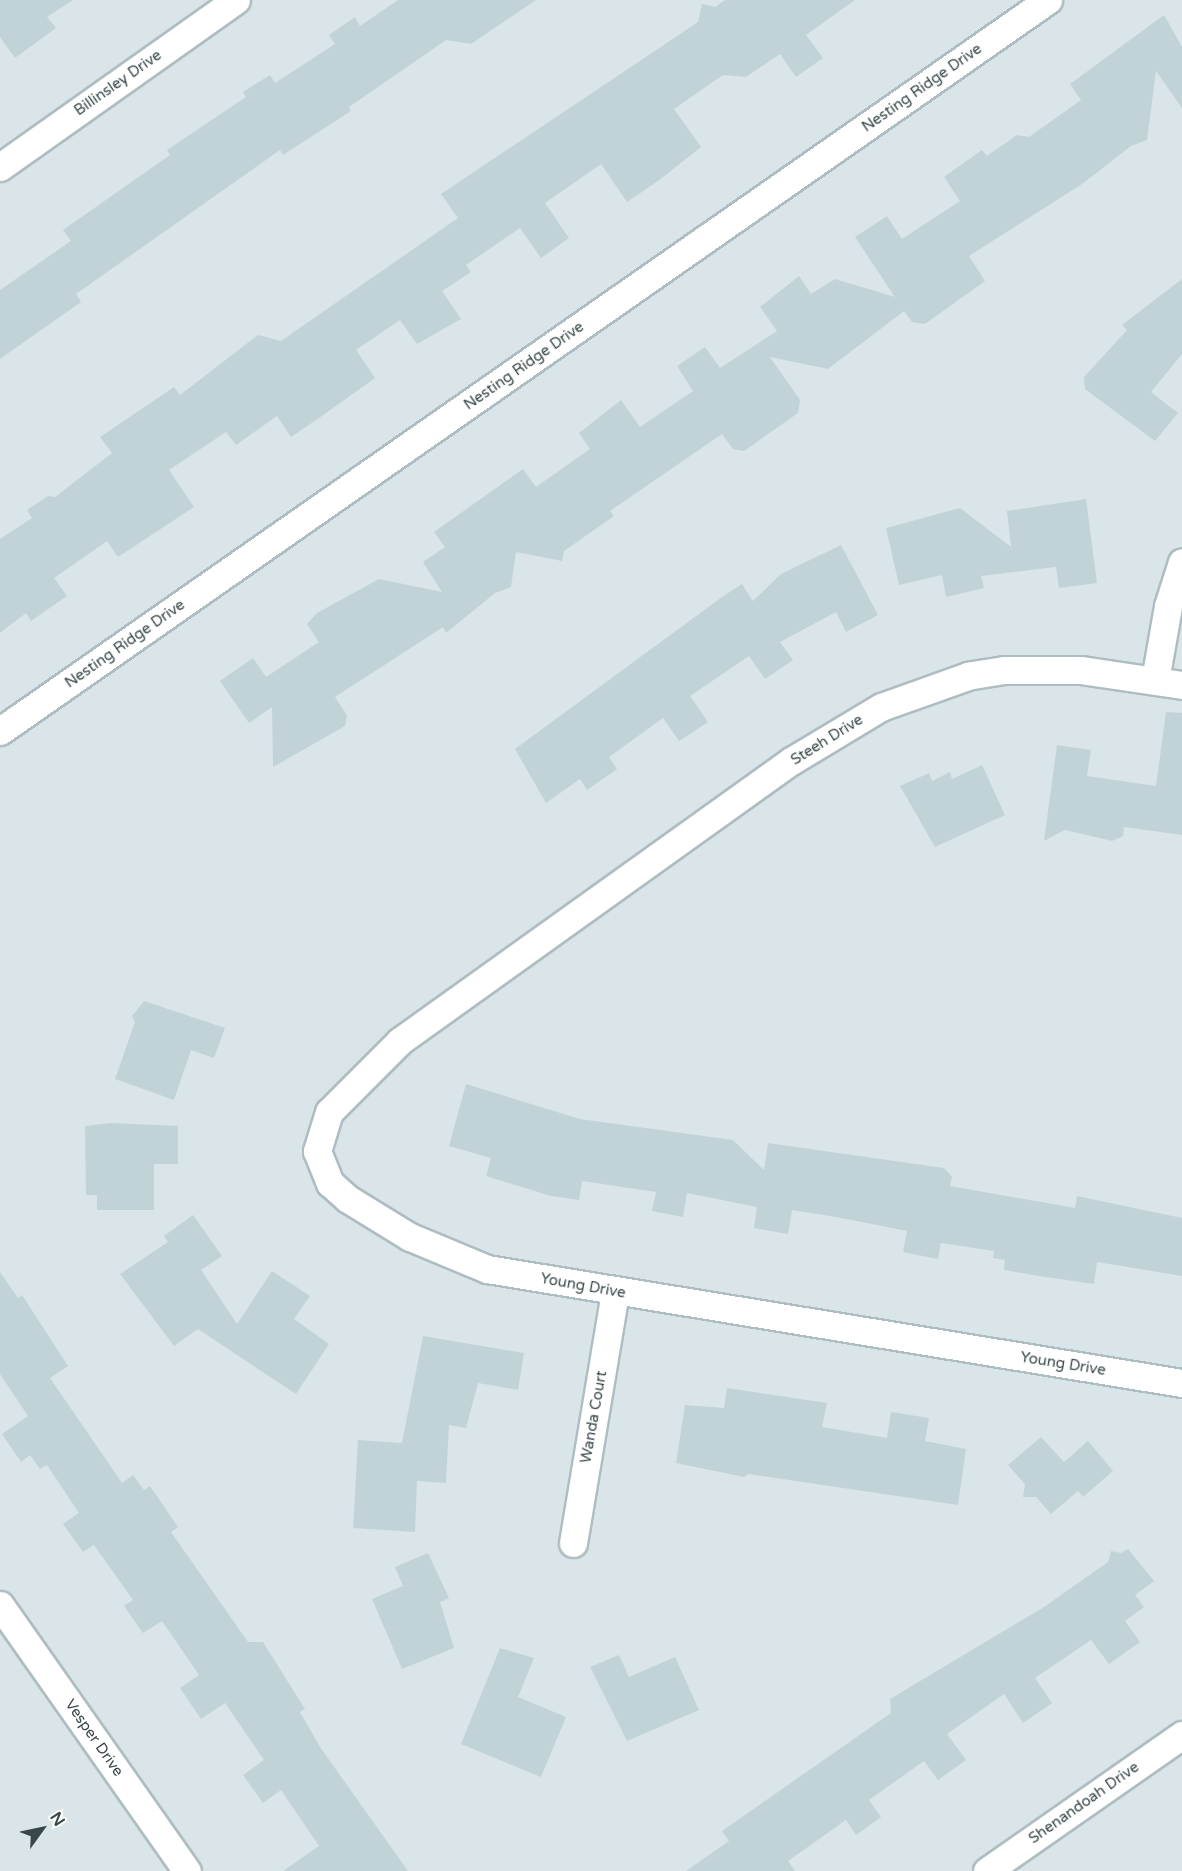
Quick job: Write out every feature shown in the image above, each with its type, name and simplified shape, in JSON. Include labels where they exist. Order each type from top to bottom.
[{"type":"street","name":"Billinsley Drive","points":[[0,167],[236,0]]},
{"type":"street","name":"Nesting Ridge Drive","points":[[0,731],[1048,0]]},
{"type":"street","points":[[1155,680],[1168,606],[1182,562]]},
{"type":"street","name":"Steeh Drive","points":[[521,950],[791,761],[881,707],[968,676],[1004,670],[1080,670],[1182,685]]},
{"type":"street","name":"Young Drive","points":[[521,950],[400,1041],[346,1090],[320,1132],[322,1170],[330,1183],[356,1204],[452,1256],[487,1269],[1182,1383]]},
{"type":"street","name":"Wanda Court","points":[[573,1543],[615,1291]]},
{"type":"street","name":"Vesper Drive","points":[[0,1605],[187,1871]]},
{"type":"street","name":"Shenandoah Drive","points":[[987,1871],[1182,1735]]},
{"type":"shaded area","points":[[0,0],[1182,0],[1182,1871],[0,1871]]},
{"type":"building","points":[[0,0],[73,0],[47,17],[56,28],[15,58],[0,37]]},
{"type":"building","points":[[398,0],[536,0],[471,44],[446,40],[349,107],[351,111],[283,155],[280,150],[76,294],[81,302],[0,359],[0,290],[71,241],[63,230],[170,155],[167,150],[246,97],[243,92],[270,75],[275,83],[335,44],[329,35],[355,17],[360,26]]},
{"type":"building","points":[[725,0],[855,0],[806,35],[823,58],[796,77],[780,54],[746,77],[723,75],[674,109],[701,147],[658,181],[627,202],[601,164],[545,203],[569,238],[541,258],[520,228],[466,265],[471,272],[442,291],[461,319],[417,344],[400,320],[356,350],[375,378],[319,418],[291,437],[277,416],[236,445],[226,432],[169,470],[194,507],[118,557],[107,541],[54,578],[67,596],[31,621],[26,613],[0,633],[0,539],[32,518],[27,510],[48,496],[55,497],[112,453],[100,437],[174,387],[180,395],[258,335],[281,341],[458,218],[441,194],[698,22],[702,4],[715,7]]},
{"type":"building","points":[[1164,15],[1182,47],[1182,108],[1156,71],[1147,140],[1131,146],[1082,184],[969,256],[985,281],[925,324],[912,322],[904,311],[828,369],[770,357],[800,400],[798,413],[744,451],[733,449],[722,434],[610,511],[614,516],[564,551],[562,561],[516,552],[511,587],[495,593],[446,633],[443,627],[335,697],[347,715],[345,726],[273,767],[272,707],[249,723],[220,681],[253,658],[266,677],[319,642],[307,624],[317,613],[379,579],[442,592],[423,562],[445,547],[434,532],[523,469],[536,487],[590,449],[579,433],[621,400],[640,427],[693,391],[677,366],[705,347],[720,368],[777,331],[760,307],[799,276],[811,294],[835,279],[895,297],[855,237],[887,216],[902,239],[960,201],[944,177],[982,150],[987,156],[1017,135],[1029,137],[1081,100],[1070,84]]},
{"type":"building","points":[[1182,279],[1182,354],[1151,392],[1178,413],[1155,441],[1085,389],[1084,377],[1127,330],[1122,325]]},
{"type":"building","points":[[1086,499],[1097,583],[1059,588],[1056,567],[981,576],[984,588],[946,597],[942,575],[899,585],[886,528],[960,508],[1011,547],[1007,511]]},
{"type":"building","points":[[841,545],[878,615],[846,632],[836,612],[780,642],[793,660],[765,679],[749,656],[690,696],[708,722],[679,741],[663,718],[609,757],[617,769],[587,790],[580,779],[546,803],[515,749],[742,584],[753,601],[781,574]]},
{"type":"building","points":[[1166,712],[1182,713],[1182,835],[1124,827],[1123,836],[1112,841],[1065,830],[1044,841],[1057,745],[1091,750],[1087,776],[1156,786]]},
{"type":"building","points":[[982,765],[1005,815],[935,847],[900,786],[929,773],[932,781],[950,772],[952,779]]},
{"type":"building","points":[[144,1001],[225,1028],[214,1058],[191,1050],[174,1100],[115,1079],[135,1022],[132,1016]]},
{"type":"building","points":[[466,1084],[580,1119],[733,1140],[764,1170],[768,1143],[944,1168],[952,1177],[950,1186],[1075,1208],[1077,1196],[1182,1218],[1182,1276],[1097,1262],[1094,1284],[1004,1270],[1005,1260],[993,1258],[994,1251],[941,1243],[938,1259],[903,1252],[907,1231],[792,1210],[788,1234],[754,1228],[757,1207],[687,1193],[683,1217],[652,1211],[656,1192],[582,1181],[579,1200],[551,1196],[486,1176],[491,1158],[449,1146]]},
{"type":"building","points":[[111,1123],[178,1126],[178,1164],[154,1164],[154,1210],[97,1210],[97,1195],[86,1195],[85,1126]]},
{"type":"building","points":[[193,1215],[222,1256],[201,1270],[237,1324],[272,1271],[310,1296],[294,1319],[329,1344],[296,1394],[198,1329],[174,1346],[120,1274],[168,1242],[164,1236]]},
{"type":"building","points":[[0,1272],[18,1298],[22,1295],[68,1366],[50,1378],[122,1483],[133,1475],[144,1490],[150,1486],[178,1527],[171,1532],[248,1642],[263,1642],[305,1709],[300,1712],[320,1747],[408,1871],[283,1871],[319,1846],[281,1790],[263,1803],[243,1775],[264,1760],[225,1703],[201,1719],[180,1688],[199,1675],[162,1621],[143,1633],[124,1606],[133,1600],[94,1545],[83,1552],[63,1524],[79,1513],[47,1465],[40,1469],[30,1455],[21,1462],[2,1434],[28,1416],[0,1374]]},
{"type":"building","points":[[423,1336],[524,1353],[518,1390],[478,1383],[466,1428],[449,1425],[446,1483],[417,1481],[415,1532],[353,1528],[358,1440],[402,1443]]},
{"type":"building","points":[[727,1388],[827,1403],[822,1427],[887,1438],[891,1412],[929,1418],[925,1441],[966,1449],[958,1505],[748,1474],[744,1477],[676,1463],[685,1405],[724,1408]]},
{"type":"building","points":[[1041,1437],[1064,1462],[1088,1441],[1113,1471],[1083,1497],[1078,1491],[1051,1514],[1036,1497],[1023,1497],[1025,1484],[1008,1465]]},
{"type":"building","points":[[1128,1549],[1154,1581],[1135,1595],[1144,1607],[1125,1621],[1140,1642],[1109,1664],[1091,1640],[1035,1678],[1052,1703],[1023,1723],[1004,1694],[947,1734],[966,1760],[938,1780],[924,1761],[869,1800],[881,1817],[856,1835],[846,1820],[788,1861],[795,1871],[686,1871],[729,1841],[722,1831],[891,1713],[890,1699],[1044,1607],[1108,1562],[1111,1551],[1121,1553]]},
{"type":"building","points":[[428,1553],[449,1598],[440,1602],[454,1648],[402,1669],[372,1599],[403,1586],[395,1567]]},
{"type":"building","points":[[500,1648],[534,1658],[518,1697],[566,1717],[541,1777],[461,1744]]},
{"type":"building","points":[[619,1655],[629,1677],[675,1657],[699,1710],[627,1741],[590,1667]]}]
